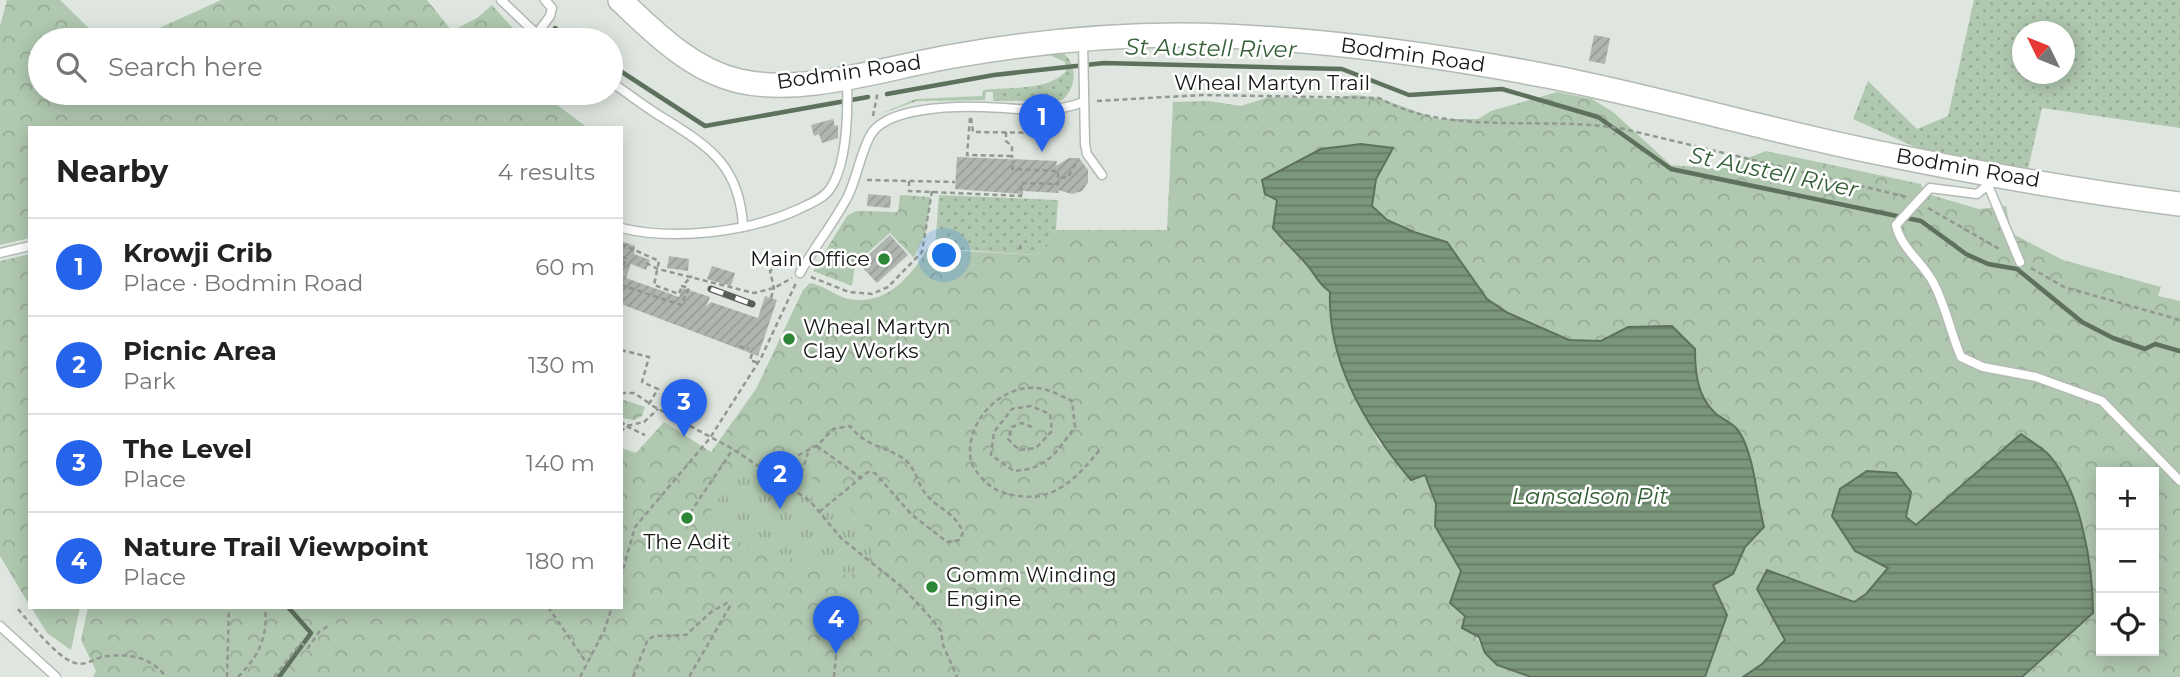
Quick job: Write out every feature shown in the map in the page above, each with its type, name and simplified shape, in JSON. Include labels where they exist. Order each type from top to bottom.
[{"type":"main road","name":"Bodmin Road","points":[[620,0],[677,49],[719,75],[774,85],[847,84],[882,69],[1007,47],[1083,45],[1190,36],[1371,46],[1550,77],[1990,179],[2180,204]]},
{"type":"lane","points":[[501,0],[530,28]]},
{"type":"lane","points":[[544,28],[552,8],[545,0]]},
{"type":"lane","points":[[1083,45],[1083,102],[1087,153],[1102,175]]},
{"type":"lane","points":[[623,228],[655,234],[743,228],[785,216],[816,202],[830,189],[841,156],[848,106],[847,84]]},
{"type":"lane","points":[[623,90],[696,137],[728,171],[737,188],[743,228]]},
{"type":"lane","points":[[800,273],[848,196],[870,136],[878,125],[891,117],[926,110],[971,107],[1048,110],[1083,102]]},
{"type":"lane","points":[[2020,262],[1990,179],[1976,194],[1930,188],[1898,223],[1899,235],[1928,271],[1937,289],[1961,357],[1967,362],[2036,377],[2102,401],[2180,481]]},
{"type":"lane","points":[[0,253],[28,246]]},
{"type":"lane","points":[[0,626],[56,677]]},
{"type":"path","points":[[870,136],[882,69]]},
{"type":"path","name":"Wheal Martyn Trail","points":[[1083,102],[1202,95],[1328,99],[1355,95],[1378,98],[1395,107],[1437,119],[1594,124],[1624,129]]},
{"type":"path","points":[[971,107],[967,155],[1012,158]]},
{"type":"path","points":[[971,118],[973,132],[1049,133]]},
{"type":"path","points":[[909,181],[909,191],[1021,196],[1021,183],[1058,184],[1058,171],[1012,169],[1012,146],[1006,141],[1006,132]]},
{"type":"path","points":[[1061,178],[1068,177],[1079,158]]},
{"type":"path","points":[[853,180],[955,182]]},
{"type":"path","points":[[800,273],[849,292],[872,294],[888,287],[922,252],[932,191]]},
{"type":"path","points":[[771,298],[774,288],[770,271],[798,253],[815,236],[819,239]]},
{"type":"path","points":[[623,245],[659,261],[654,285],[679,294],[682,286],[692,276]]},
{"type":"path","points":[[646,263],[658,270],[754,293],[774,288],[800,273]]},
{"type":"path","points":[[623,571],[635,527],[710,438],[758,363],[800,273]]},
{"type":"path","points":[[623,286],[681,305],[689,288],[682,286]]},
{"type":"path","points":[[739,346],[750,349]]},
{"type":"path","points":[[623,350],[649,357],[642,382],[658,389],[649,404]]},
{"type":"path","points":[[752,354],[750,360],[758,363]]},
{"type":"path","points":[[1032,427],[1022,423],[1012,427],[1009,439],[1019,450],[1036,448],[1052,430],[1050,414],[1031,406],[1012,409],[994,432],[991,455],[1014,471],[1035,470],[1054,455],[1075,427],[1072,401],[1042,388],[1018,389],[991,403],[973,433],[971,462],[990,488],[1020,499],[1051,494],[1078,476],[1102,447]]},
{"type":"path","points":[[623,393],[634,393],[649,404],[733,449],[796,489],[842,539],[902,587],[932,619],[942,631],[943,645],[957,677]]},
{"type":"path","points":[[623,430],[626,426],[644,422],[658,409]]},
{"type":"path","points":[[623,423],[645,435]]},
{"type":"path","points":[[766,472],[817,446],[834,429],[850,426],[858,438],[902,457],[913,467],[926,496],[953,514],[963,536],[956,542],[947,542],[911,514],[875,472],[868,471],[819,512]]},
{"type":"path","points":[[817,446],[861,478]]},
{"type":"path","points":[[690,513],[719,475],[733,449]]},
{"type":"path","points":[[796,489],[809,451]]},
{"type":"path","points":[[633,677],[648,639],[654,636],[686,635],[721,604],[727,603],[730,606],[688,677]]},
{"type":"path","points":[[18,609],[38,633],[71,662],[88,664],[100,657],[136,657],[150,662],[166,677]]},
{"type":"path","points":[[228,677],[229,609]]},
{"type":"path","points":[[239,677],[262,647],[267,627],[265,609]]},
{"type":"path","points":[[549,609],[586,662]]},
{"type":"path","points":[[580,677],[604,631],[611,609]]},
{"type":"path","points":[[274,677],[301,643],[308,648],[319,632],[328,626]]},
{"type":"path","points":[[834,677],[836,654]]},
{"type":"green space","points":[[7,0],[60,0],[89,28],[28,28],[28,105],[557,105],[585,126],[28,126],[28,238],[0,245],[0,26]]},
{"type":"green space","points":[[221,0],[427,0],[450,28],[159,28]]},
{"type":"green space","points":[[1974,0],[2180,0],[2180,128],[2042,108],[2028,169],[1935,156],[1853,119],[1868,81],[1917,129],[1948,116]]},
{"type":"green space","points":[[492,5],[513,28],[458,28],[477,18]]},
{"type":"green space","points":[[1062,52],[1071,63],[1074,76],[1071,89],[1062,100],[993,101],[993,92],[986,92],[985,100],[917,101],[877,115],[916,99],[982,96],[983,90],[1028,87],[1049,82],[1066,71],[1065,62],[1045,53]]},
{"type":"green space","points":[[1557,92],[1592,99],[1613,112],[1671,165],[1719,169],[1766,151],[1921,184],[1924,193],[1979,209],[2006,206],[2011,233],[2063,260],[2161,287],[2158,296],[2180,301],[2180,677],[1705,677],[1727,615],[1713,585],[1733,574],[1745,547],[1764,527],[1743,438],[1735,427],[1715,413],[1704,399],[1697,375],[1695,349],[1628,327],[1601,341],[1569,340],[1511,315],[1487,299],[1447,242],[1387,220],[1372,206],[1376,180],[1393,149],[1355,147],[1311,155],[1263,180],[1277,200],[1273,228],[1330,292],[1329,311],[1347,381],[1379,443],[1424,474],[1436,504],[1435,526],[1461,571],[1457,585],[1465,616],[1485,653],[1497,665],[1531,677],[93,677],[96,671],[81,640],[88,609],[623,609],[623,449],[636,453],[664,422],[711,452],[756,389],[803,290],[810,283],[845,298],[871,299],[883,295],[904,280],[927,249],[1038,255],[1056,230],[1167,230],[1173,102],[1209,101],[1241,106],[1269,97],[1328,99],[1355,95],[1379,98],[1437,119],[1478,119],[1491,111]]},
{"type":"green space","points":[[900,195],[931,197],[926,232],[914,258],[890,233],[855,264],[852,286],[813,271],[847,216],[856,211],[898,212]]},
{"type":"green space","points":[[939,195],[1058,200],[1056,230],[1038,255],[935,248]]},
{"type":"green space","points":[[28,254],[28,603],[0,556],[0,261]]},
{"type":"green space","points":[[623,400],[645,407],[642,416],[634,420],[623,418]]},
{"type":"green space","points":[[747,449],[804,474],[822,485],[854,514],[867,530],[876,548],[858,574],[845,575],[732,540],[705,521]]},
{"type":"green space","points":[[32,609],[80,609],[71,650],[47,633]]},
{"type":"water","name":"Lansalson Pit","points":[[1361,144],[1393,148],[1376,179],[1372,206],[1387,220],[1447,242],[1487,299],[1508,313],[1569,340],[1601,341],[1628,327],[1672,326],[1695,349],[1697,375],[1704,399],[1715,413],[1737,429],[1743,438],[1764,527],[1745,547],[1733,574],[1713,585],[1727,615],[1705,677],[1531,677],[1497,665],[1485,653],[1479,637],[1462,628],[1465,616],[1450,603],[1461,571],[1435,526],[1436,504],[1425,475],[1411,480],[1365,416],[1343,369],[1335,344],[1330,292],[1273,228],[1277,200],[1265,194],[1262,180],[1321,149]]},
{"type":"water","points":[[2021,434],[2047,453],[2069,486],[2083,529],[2091,574],[2093,613],[2022,677],[1743,677],[1762,664],[1785,640],[1757,589],[1767,570],[1854,602],[1866,594],[1888,568],[1855,551],[1832,516],[1840,489],[1867,471],[1896,473],[1911,492],[1906,517],[1916,525]]},
{"type":"building","points":[[1594,35],[1610,38],[1605,64],[1589,61]]},
{"type":"building","points":[[833,119],[835,126],[838,125],[838,138],[822,143],[819,134],[814,136],[811,125]]},
{"type":"building","points":[[957,157],[1057,161],[1056,166],[1069,158],[1079,158],[1088,170],[1088,182],[1082,191],[1072,194],[1058,190],[1059,193],[1023,191],[1023,194],[955,189]]},
{"type":"building","points":[[868,194],[891,196],[890,208],[867,206]]},
{"type":"building","name":"Main Office","points":[[890,235],[908,255],[877,283],[859,264]]},
{"type":"building","points":[[623,242],[635,246],[634,254],[650,260],[646,270],[631,264],[626,278],[679,297],[683,288],[710,297],[706,307],[711,302],[758,318],[765,296],[777,300],[758,356],[623,305]]},
{"type":"building","points":[[669,256],[689,259],[688,271],[667,268]]},
{"type":"building","points":[[712,266],[735,273],[731,286],[707,279]]},
{"type":"waterway","name":"St Austell River","points":[[887,94],[994,75],[1104,63],[1342,69],[1409,95],[1502,89],[1598,117],[1671,169],[1921,221],[1966,254],[1988,264],[2017,269],[2082,322],[2113,338],[2145,349],[2155,344],[2180,351]]},
{"type":"waterway","name":"St Austell River","points":[[623,73],[705,126],[868,97]]},
{"type":"waterway","points":[[279,677],[311,633],[290,609]]},
{"type":"railway","points":[[711,289],[752,304]]},
{"type":"place","name":"Krowji Crib","points":[[1042,152]]},
{"type":"place","name":"Main Office","points":[[884,259]]},
{"type":"place","name":"Wheal Martyn Clay Works","points":[[789,339]]},
{"type":"place","name":"The Level","points":[[684,437]]},
{"type":"place","name":"Picnic Area","points":[[780,509]]},
{"type":"place","name":"The Adit","points":[[687,518]]},
{"type":"place","name":"Gomm Winding Engine","points":[[932,587]]},
{"type":"place","name":"Nature Trail Viewpoint","points":[[836,654]]}]
